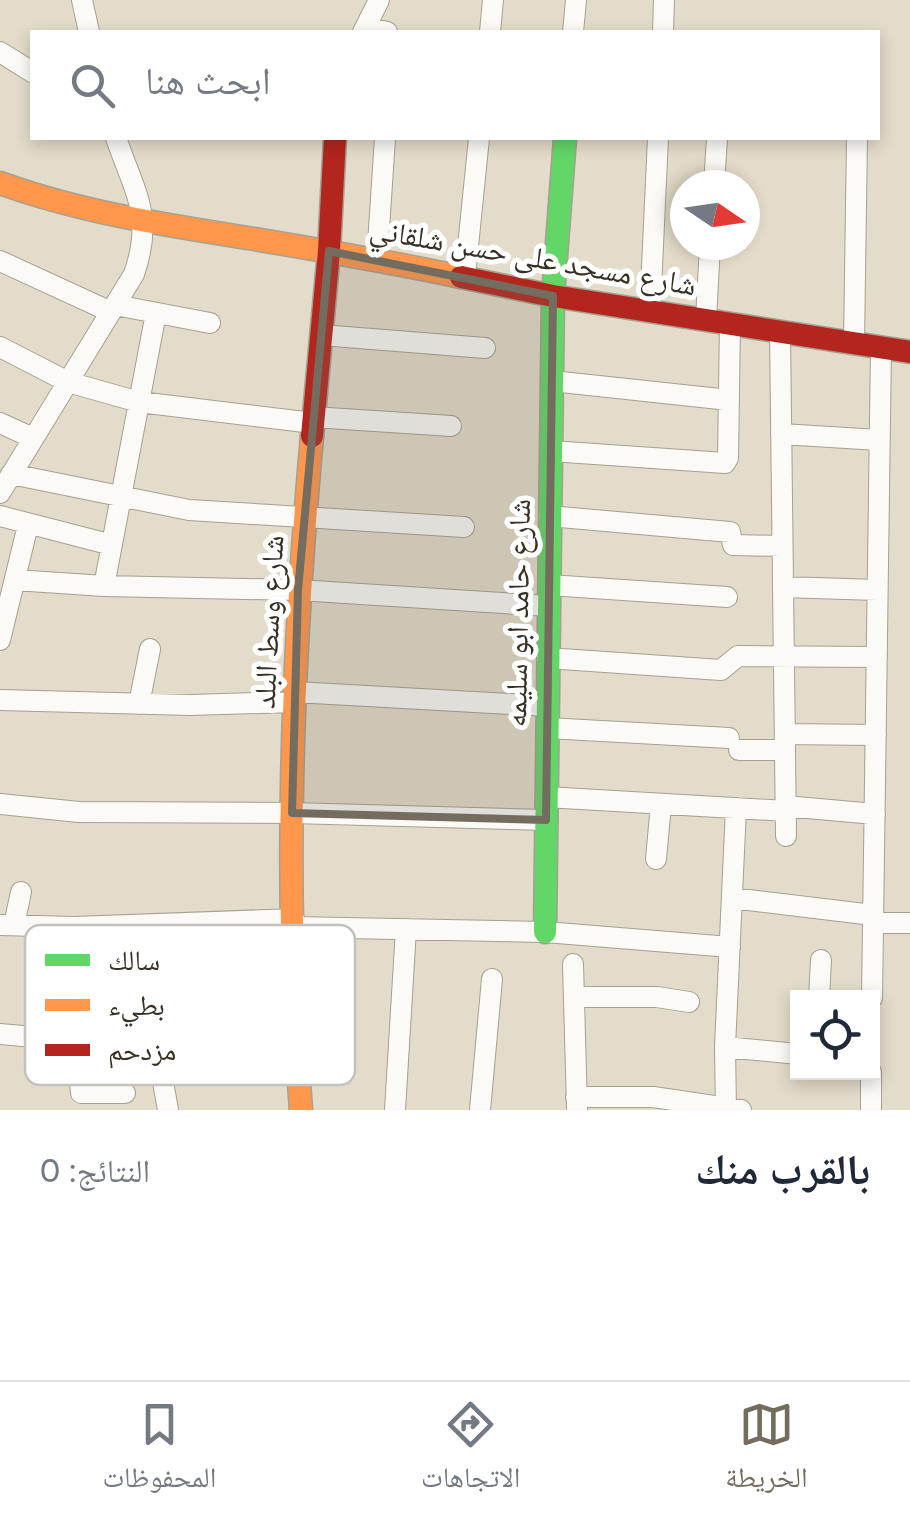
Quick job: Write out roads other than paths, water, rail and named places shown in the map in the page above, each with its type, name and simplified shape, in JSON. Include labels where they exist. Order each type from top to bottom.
[{"type":"street","points":[[82,0],[89,30]]},
{"type":"street","points":[[364,30],[380,0]]},
{"type":"street","points":[[490,30],[493,0]]},
{"type":"street","points":[[573,30],[576,0]]},
{"type":"street","points":[[662,30],[664,0]]},
{"type":"street","points":[[0,52],[30,71]]},
{"type":"street","points":[[117,140],[146,222],[143,248],[134,274],[6,483],[189,510],[464,527]]},
{"type":"street","name":"شارع وسط البلد","points":[[294,923],[292,813],[298,590],[329,251],[335,140]]},
{"type":"street","points":[[377,258],[385,140]]},
{"type":"street","points":[[466,276],[479,140]]},
{"type":"street","name":"شارع حامد ابو سليمه","points":[[544,932],[554,296],[565,140]]},
{"type":"street","points":[[650,310],[658,140]]},
{"type":"street","points":[[715,170],[716,140]]},
{"type":"street","points":[[854,342],[857,140]]},
{"type":"street","name":"شارع مسجد على حسن شلقاني","points":[[0,183],[57,202],[146,222],[377,258],[554,296],[910,352]]},
{"type":"street","points":[[706,319],[709,260]]},
{"type":"street","points":[[0,262],[113,309],[210,323]]},
{"type":"street","points":[[104,586],[156,313]]},
{"type":"street","points":[[550,451],[723,464],[728,458],[730,323]]},
{"type":"street","points":[[780,331],[786,836]]},
{"type":"street","points":[[321,334],[485,348]]},
{"type":"street","points":[[0,347],[68,382],[139,402],[313,420],[452,426]]},
{"type":"street","points":[[872,990],[880,347]]},
{"type":"street","points":[[552,382],[729,400]]},
{"type":"street","points":[[0,423],[33,438]]},
{"type":"street","points":[[781,434],[879,440]]},
{"type":"street","points":[[0,516],[112,546]]},
{"type":"street","points":[[550,516],[730,532],[734,545],[782,546]]},
{"type":"street","points":[[0,640],[4,605],[15,580],[28,525]]},
{"type":"street","points":[[15,580],[104,586],[727,597]]},
{"type":"street","points":[[783,587],[878,590]]},
{"type":"street","points":[[139,704],[150,649]]},
{"type":"street","points":[[548,658],[720,670],[736,656],[876,657]]},
{"type":"street","points":[[0,700],[139,704],[295,697],[547,717],[734,744],[876,735]]},
{"type":"street","points":[[0,804],[79,812],[292,813],[661,804],[874,814]]},
{"type":"street","points":[[656,859],[661,804]]},
{"type":"street","points":[[574,964],[576,1103],[653,1097],[731,1109],[725,1047],[736,808]]},
{"type":"street","points":[[7,925],[20,892]]},
{"type":"street","points":[[732,898],[910,923]]},
{"type":"street","points":[[184,925],[339,925]]},
{"type":"street","points":[[355,926],[544,932],[730,947]]},
{"type":"street","points":[[396,1110],[406,928]]},
{"type":"street","points":[[819,990],[821,960]]},
{"type":"street","points":[[480,1110],[492,979]]},
{"type":"street","points":[[574,997],[657,997],[689,1002]]},
{"type":"street","points":[[0,1034],[25,1035]]},
{"type":"street","points":[[725,1047],[790,1053]]},
{"type":"street","points":[[871,1080],[871,1110]]},
{"type":"street","points":[[80,1085],[81,1092],[125,1093]]},
{"type":"street","points":[[164,1085],[168,1110]]},
{"type":"street","name":"شارع وسط البلد","points":[[299,1085],[302,1110]]}]
